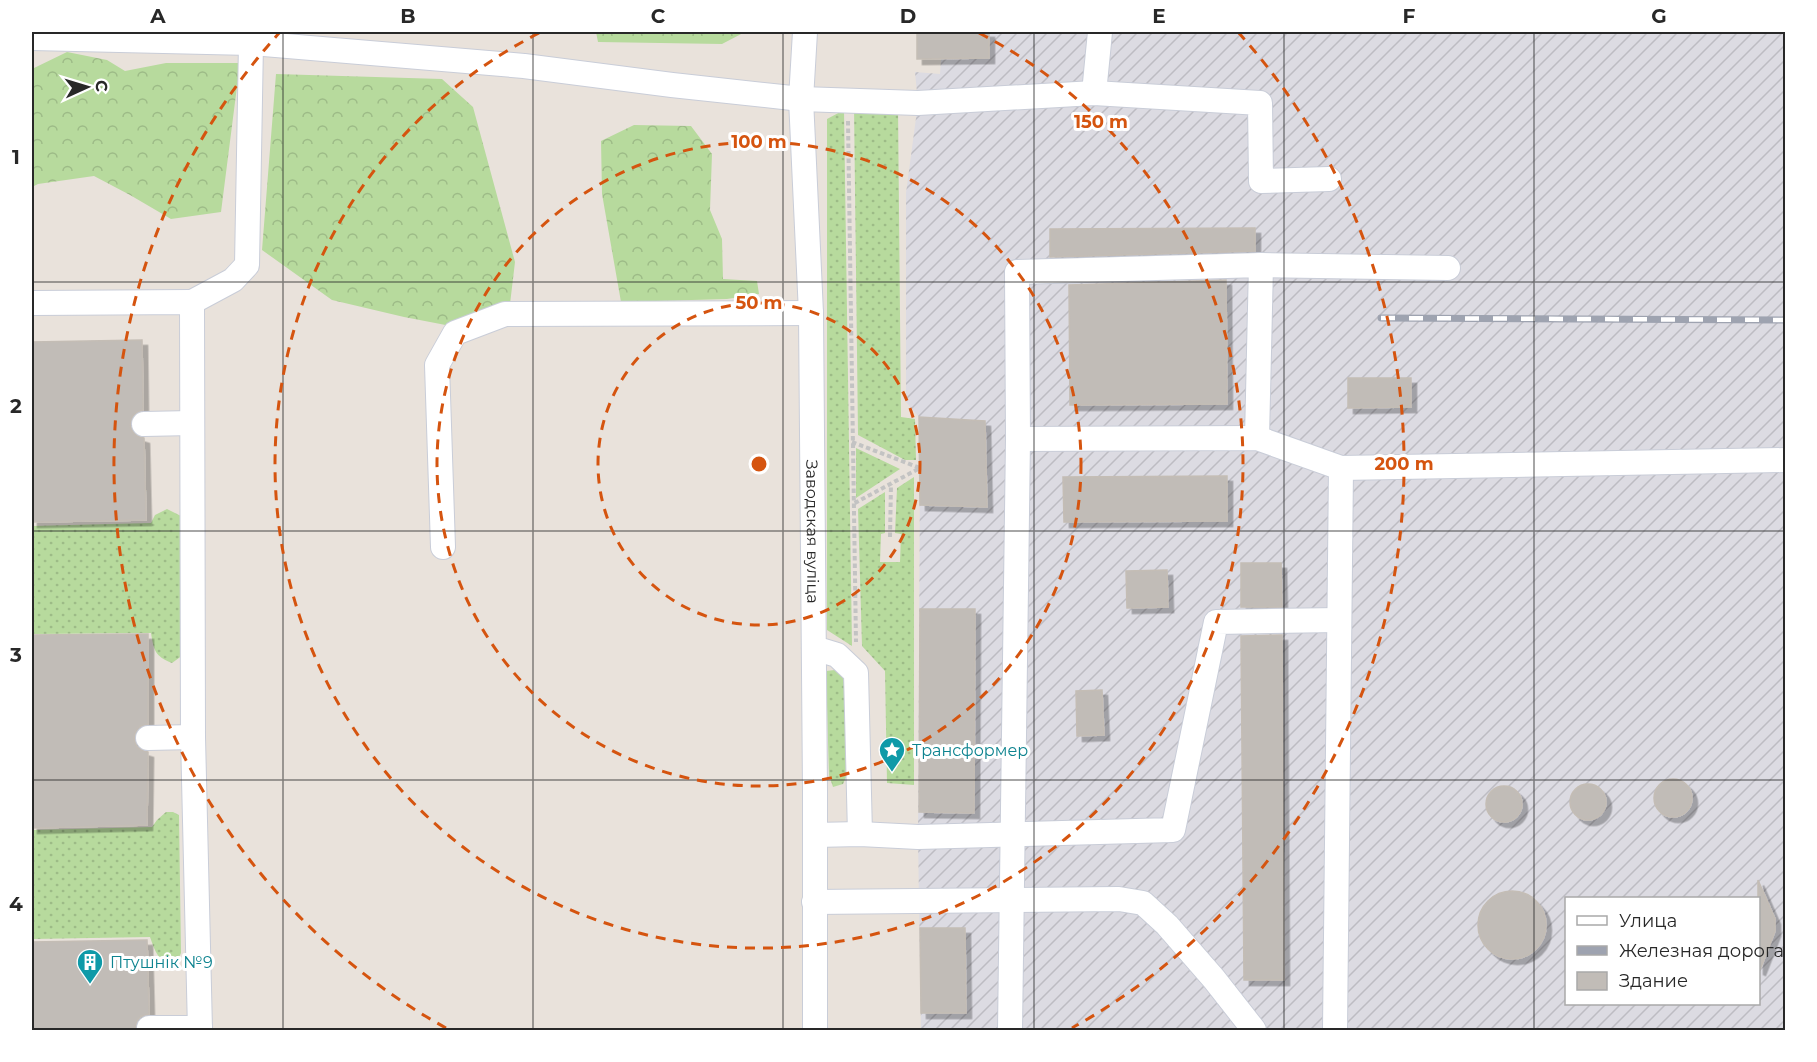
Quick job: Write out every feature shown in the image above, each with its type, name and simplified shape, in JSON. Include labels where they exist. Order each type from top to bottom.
[{"type":"street","name":"Заводская вуліца","points":[[805,32],[801,99],[811,313],[815,1030]]},
{"type":"street","points":[[1094,93],[1100,32]]},
{"type":"street","points":[[32,38],[250,44],[524,66],[801,99],[918,103],[1094,93],[1260,103],[1261,181],[1329,179]]},
{"type":"street","points":[[32,303],[192,302],[233,280],[247,265],[250,44]]},
{"type":"street","points":[[1257,438],[1261,265]]},
{"type":"street","points":[[1010,1030],[1018,440],[1017,272],[1261,265],[1448,268]]},
{"type":"street","points":[[149,1028],[200,1029],[193,737],[192,302]]},
{"type":"street","points":[[443,547],[437,365],[455,333],[505,314],[811,313]]},
{"type":"street","points":[[144,424],[192,423]]},
{"type":"street","points":[[1018,440],[1257,438],[1341,468],[1785,460]]},
{"type":"street","points":[[1335,1030],[1341,468]]},
{"type":"street","points":[[815,835],[860,834],[918,837],[1173,830],[1216,622],[1339,620]]},
{"type":"street","points":[[814,648],[837,655],[856,673],[860,834]]},
{"type":"street","points":[[148,738],[193,737]]},
{"type":"street","points":[[814,902],[1119,899],[1143,903],[1167,925],[1254,1030]]},
{"type":"path","points":[[848,100],[856,648]]},
{"type":"path","points":[[852,442],[920,468],[853,504]]},
{"type":"path","points":[[890,537],[891,483]]},
{"type":"shaded area","points":[[917,32],[1785,32],[1785,1030],[921,1030],[918,837],[920,468],[919,417],[906,402],[906,193],[918,103],[915,72],[940,74],[941,59],[917,59]]},
{"type":"green space","points":[[596,32],[745,32],[722,44],[598,42]]},
{"type":"green space","points":[[67,52],[107,60],[125,71],[166,63],[240,63],[221,212],[171,219],[94,176],[38,184],[32,187],[32,69]]},
{"type":"green space","points":[[276,74],[442,79],[473,107],[515,262],[510,304],[456,327],[404,317],[332,300],[262,250]]},
{"type":"green space","points":[[854,106],[898,106],[901,417],[915,419],[916,460],[905,460],[858,435]]},
{"type":"green space","points":[[844,110],[852,646],[827,630],[827,119]]},
{"type":"green space","points":[[634,125],[691,126],[712,154],[710,210],[722,239],[723,279],[757,281],[759,294],[727,299],[621,302],[602,194],[601,141]]},
{"type":"green space","points":[[856,448],[900,469],[856,498]]},
{"type":"green space","points":[[914,477],[914,785],[887,783],[885,671],[862,646],[858,509],[885,492],[885,533],[881,534],[880,562],[900,562],[901,534],[895,533],[897,488]]},
{"type":"green space","points":[[167,509],[181,516],[183,655],[172,663],[162,658],[154,649],[151,633],[32,634],[32,526],[151,523],[155,515]]},
{"type":"green space","points":[[826,671],[843,672],[846,777],[843,784],[833,787],[829,775]]},
{"type":"green space","points":[[166,812],[179,815],[181,953],[176,964],[162,960],[150,937],[32,939],[32,830],[152,827]]},
{"type":"building","points":[[917,32],[989,32],[989,58],[917,59]]},
{"type":"building","points":[[1255,228],[1255,251],[1050,257],[1050,229]]},
{"type":"building","points":[[1226,280],[1227,404],[1070,405],[1069,285]]},
{"type":"building","points":[[142,340],[143,410],[132,417],[130,425],[137,436],[144,438],[146,520],[32,522],[32,342]]},
{"type":"building","points":[[1348,378],[1411,378],[1411,407],[1348,408]]},
{"type":"building","points":[[919,417],[985,421],[987,507],[920,505]]},
{"type":"building","points":[[1227,476],[1227,521],[1064,522],[1063,477]]},
{"type":"building","points":[[1241,563],[1281,563],[1282,607],[1241,607]]},
{"type":"building","points":[[1167,570],[1168,607],[1127,608],[1126,571]]},
{"type":"building","points":[[920,609],[975,609],[974,813],[919,812]]},
{"type":"building","points":[[148,634],[148,724],[140,726],[134,738],[136,746],[148,752],[147,825],[32,828],[32,635]]},
{"type":"building","points":[[1282,635],[1284,980],[1244,980],[1241,636]]},
{"type":"building","points":[[1102,690],[1104,735],[1077,736],[1076,691]]},
{"type":"building","points":[[1673,779],[1686,785],[1692,798],[1686,811],[1673,817],[1660,811],[1654,798],[1660,785]]},
{"type":"building","points":[[1588,784],[1601,789],[1606,802],[1601,815],[1588,820],[1575,815],[1570,802],[1575,789]]},
{"type":"building","points":[[1504,786],[1517,791],[1522,804],[1517,817],[1504,822],[1491,817],[1486,804],[1491,791]]},
{"type":"building","points":[[1758,880],[1775,919],[1775,931],[1760,970],[1760,897],[1758,897]]},
{"type":"building","points":[[1519,891],[1531,897],[1540,906],[1546,918],[1544,938],[1536,949],[1519,959],[1505,959],[1488,949],[1480,938],[1478,918],[1488,901],[1499,893]]},
{"type":"building","points":[[920,928],[965,928],[966,1013],[921,1013]]},
{"type":"building","name":"Птушнік №9","points":[[147,940],[149,1014],[137,1020],[135,1030],[32,1030],[32,942]]},
{"type":"railway","points":[[1381,318],[1786,320]]},
{"type":"place","name":"Трансформер","points":[[892,773]]},
{"type":"place","name":"Птушнік №9","points":[[90,985]]}]
